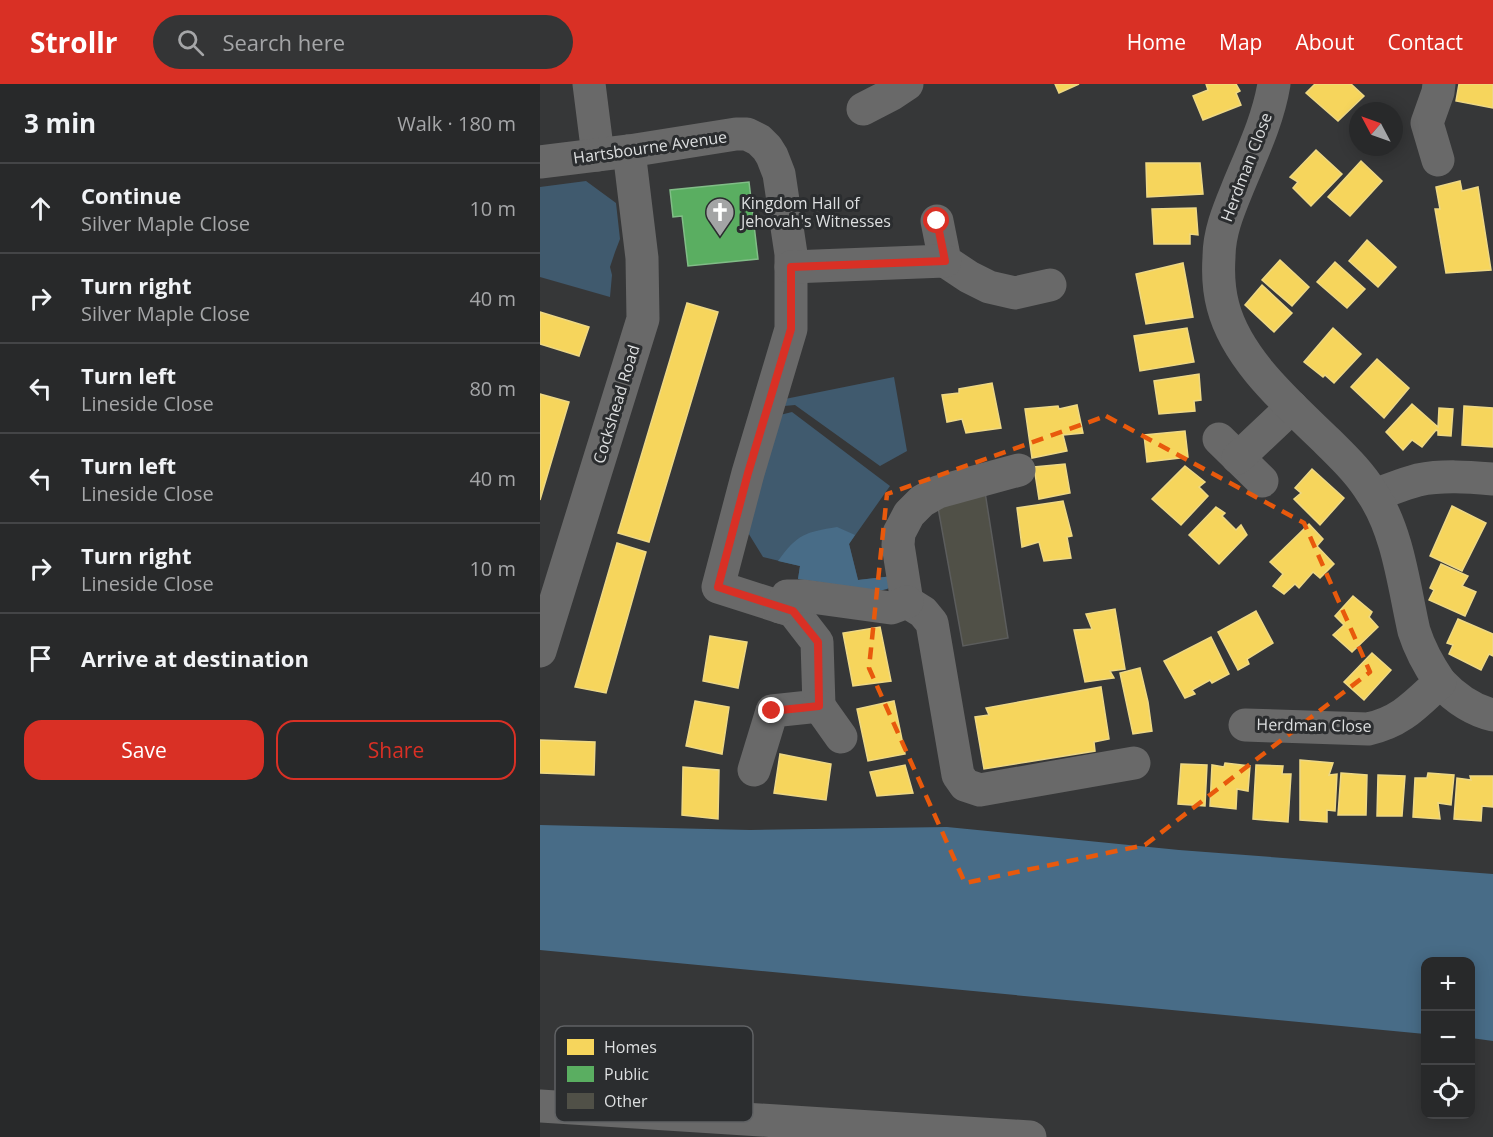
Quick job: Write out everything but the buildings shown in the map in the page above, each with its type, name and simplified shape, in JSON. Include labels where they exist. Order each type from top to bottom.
[{"type":"street","name":"Cockshead Road","points":[[540,651],[643,319],[642,258],[614,153],[589,84]]},
{"type":"street","points":[[863,109],[907,84]]},
{"type":"street","name":"Herdman Close","points":[[1274,84],[1265,122],[1228,211],[1222,234],[1219,255],[1223,306],[1240,346],[1292,407],[1351,464],[1382,509],[1393,539],[1414,632],[1425,660],[1440,682],[1456,698],[1482,712],[1493,715]]},
{"type":"street","points":[[1438,160],[1427,123],[1440,84]]},
{"type":"street","name":"Hartsbourne Avenue","points":[[540,162],[747,134],[767,147],[778,174],[791,267]]},
{"type":"street","points":[[937,221],[945,261]]},
{"type":"street","points":[[841,737],[819,706],[818,642],[793,611],[718,587],[748,473],[791,329],[791,267],[945,261],[969,277],[989,286],[1015,293],[1050,285]]},
{"type":"street","points":[[1262,481],[1228,449],[1292,407]]},
{"type":"street","points":[[1019,470],[938,492],[922,501],[909,514],[899,533],[898,545],[907,602],[923,612],[932,623],[958,774],[965,785],[980,790],[1134,763]]},
{"type":"street","points":[[1374,495],[1419,480],[1442,477],[1493,479]]},
{"type":"street","points":[[780,607],[787,596],[804,596],[891,608],[907,602]]},
{"type":"street","name":"Herdman Close","points":[[1245,724],[1368,729],[1383,726],[1408,711],[1440,682]]},
{"type":"street","points":[[754,770],[772,711],[819,706]]},
{"type":"street","points":[[540,1106],[555,1108]]},
{"type":"street","points":[[699,1122],[759,1128],[1030,1137]]},
{"type":"highlighted area","points":[[1106,416],[1304,523],[1370,672],[1145,845],[965,883],[869,668],[887,494]]},
{"type":"shaded area","points":[[586,181],[616,203],[620,239],[610,267],[612,275],[610,297],[540,277],[540,187]]},
{"type":"shaded area","points":[[894,377],[907,451],[880,466],[795,405],[784,406],[785,399]]},
{"type":"shaded area","points":[[792,412],[890,486],[849,544],[858,580],[893,576],[887,589],[798,579],[800,566],[763,557],[747,531],[780,415]]},
{"type":"shaded area","points":[[837,527],[855,535],[849,544],[858,580],[893,576],[893,585],[879,591],[798,579],[800,566],[778,561],[791,545],[803,536]]},
{"type":"shaded area","points":[[540,825],[750,830],[947,827],[1179,850],[1493,874],[1493,1041],[1475,1039],[1475,957],[1421,957],[1421,1034],[540,950]]},
{"type":"place","name":"Kingdom Hall of Jehovah's Witnesses","points":[[720,238]]},
{"type":"route","points":[[772,711],[819,706],[818,642],[793,611],[718,587],[748,473],[791,329],[791,267],[945,261],[937,221]]}]
